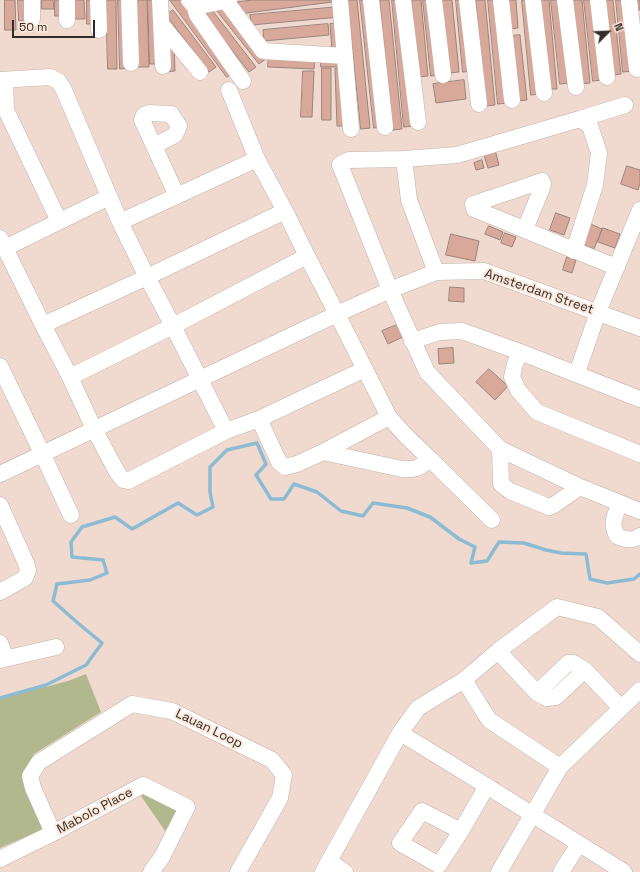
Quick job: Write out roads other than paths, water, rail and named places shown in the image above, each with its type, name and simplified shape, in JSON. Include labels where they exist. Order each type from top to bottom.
[{"type":"street","points":[[32,0],[32,19]]},
{"type":"street","points":[[67,0],[67,20]]},
{"type":"street","points":[[98,0],[99,30]]},
{"type":"street","points":[[129,0],[131,63]]},
{"type":"street","points":[[160,0],[163,66]]},
{"type":"street","points":[[243,81],[197,15],[192,4],[227,0],[264,51],[345,56]]},
{"type":"street","points":[[340,0],[351,129]]},
{"type":"street","points":[[370,0],[385,127]]},
{"type":"street","points":[[403,0],[418,122]]},
{"type":"street","points":[[434,0],[443,75]]},
{"type":"street","points":[[468,0],[479,104]]},
{"type":"street","points":[[501,0],[512,100]]},
{"type":"street","points":[[533,0],[544,92]]},
{"type":"street","points":[[565,0],[576,87]]},
{"type":"street","points":[[598,0],[607,77]]},
{"type":"street","points":[[629,0],[637,69]]},
{"type":"street","points":[[161,24],[200,72]]},
{"type":"street","points":[[59,221],[6,110],[2,80],[50,77],[58,81],[63,88],[120,222],[226,431]]},
{"type":"street","points":[[229,90],[257,159],[285,211],[306,256],[389,417],[406,436],[492,520]]},
{"type":"street","points":[[625,105],[457,156],[349,160],[340,165],[390,290],[427,372],[500,449],[580,487],[640,511]]},
{"type":"street","points":[[574,251],[596,185],[599,153],[590,126],[580,119]]},
{"type":"street","points":[[154,146],[177,196]]},
{"type":"street","points":[[120,222],[257,159]]},
{"type":"street","points":[[404,159],[409,200],[436,272]]},
{"type":"street","points":[[109,197],[59,221],[2,243],[70,377],[94,429],[117,472],[123,480],[128,481],[226,431],[259,419],[365,369]]},
{"type":"street","points":[[577,373],[598,312],[640,210]]},
{"type":"street","points":[[43,325],[285,211]]},
{"type":"street","points":[[525,229],[574,251],[617,267]]},
{"type":"street","points":[[70,377],[173,326],[306,256]]},
{"type":"street","name":"Amsterdam Street","points":[[0,474],[337,314],[390,290],[436,272],[484,270],[640,328]]},
{"type":"street","points":[[412,340],[440,332],[462,331],[577,373],[640,399]]},
{"type":"street","points":[[520,352],[512,377],[518,390],[537,412],[640,454]]},
{"type":"street","points":[[0,366],[71,515]]},
{"type":"street","points":[[259,419],[280,462],[285,467],[298,464],[324,452],[389,417]]},
{"type":"street","points":[[500,449],[501,484],[510,491],[548,507],[554,505],[580,487]]},
{"type":"street","points":[[324,452],[412,470],[421,467],[430,460]]},
{"type":"street","points":[[620,503],[613,521],[617,536],[626,540],[640,536]]},
{"type":"street","points":[[0,505],[26,562],[28,570],[25,578],[0,592]]},
{"type":"street","points":[[345,872],[326,867],[400,733],[418,708],[464,680],[498,651],[557,607],[598,617],[640,654]]},
{"type":"street","points":[[0,642],[3,659],[56,647]]},
{"type":"street","points":[[498,651],[537,693],[568,663],[573,663],[585,670],[621,708]]},
{"type":"street","points":[[464,680],[489,720],[560,767]]},
{"type":"street","points":[[499,872],[533,816],[560,767],[640,690]]},
{"type":"street","name":"Lauan Loop","points":[[53,833],[33,788],[30,776],[39,762],[132,704],[172,711],[272,760],[284,775],[280,798],[238,872]]},
{"type":"street","points":[[400,733],[624,872]]},
{"type":"street","name":"Mabolo Place","points":[[0,859],[53,833],[143,785],[187,808],[162,857],[151,872]]},
{"type":"street","points":[[461,830],[487,786]]},
{"type":"street","points":[[561,872],[579,844]]},
{"type":"waterway","points":[[0,698],[46,685],[86,665],[102,643],[53,601],[57,584],[90,580],[107,573],[103,560],[72,557],[71,542],[82,527],[115,517],[132,529],[178,503],[197,515],[213,507],[210,492],[210,467],[227,450],[257,443],[266,464],[256,475],[271,499],[284,499],[294,484],[317,492],[341,511],[363,516],[373,503],[407,508],[430,517],[459,539],[475,547],[471,563],[487,561],[499,542],[524,543],[561,553],[586,554],[590,579],[607,583],[634,579],[640,574]]}]
